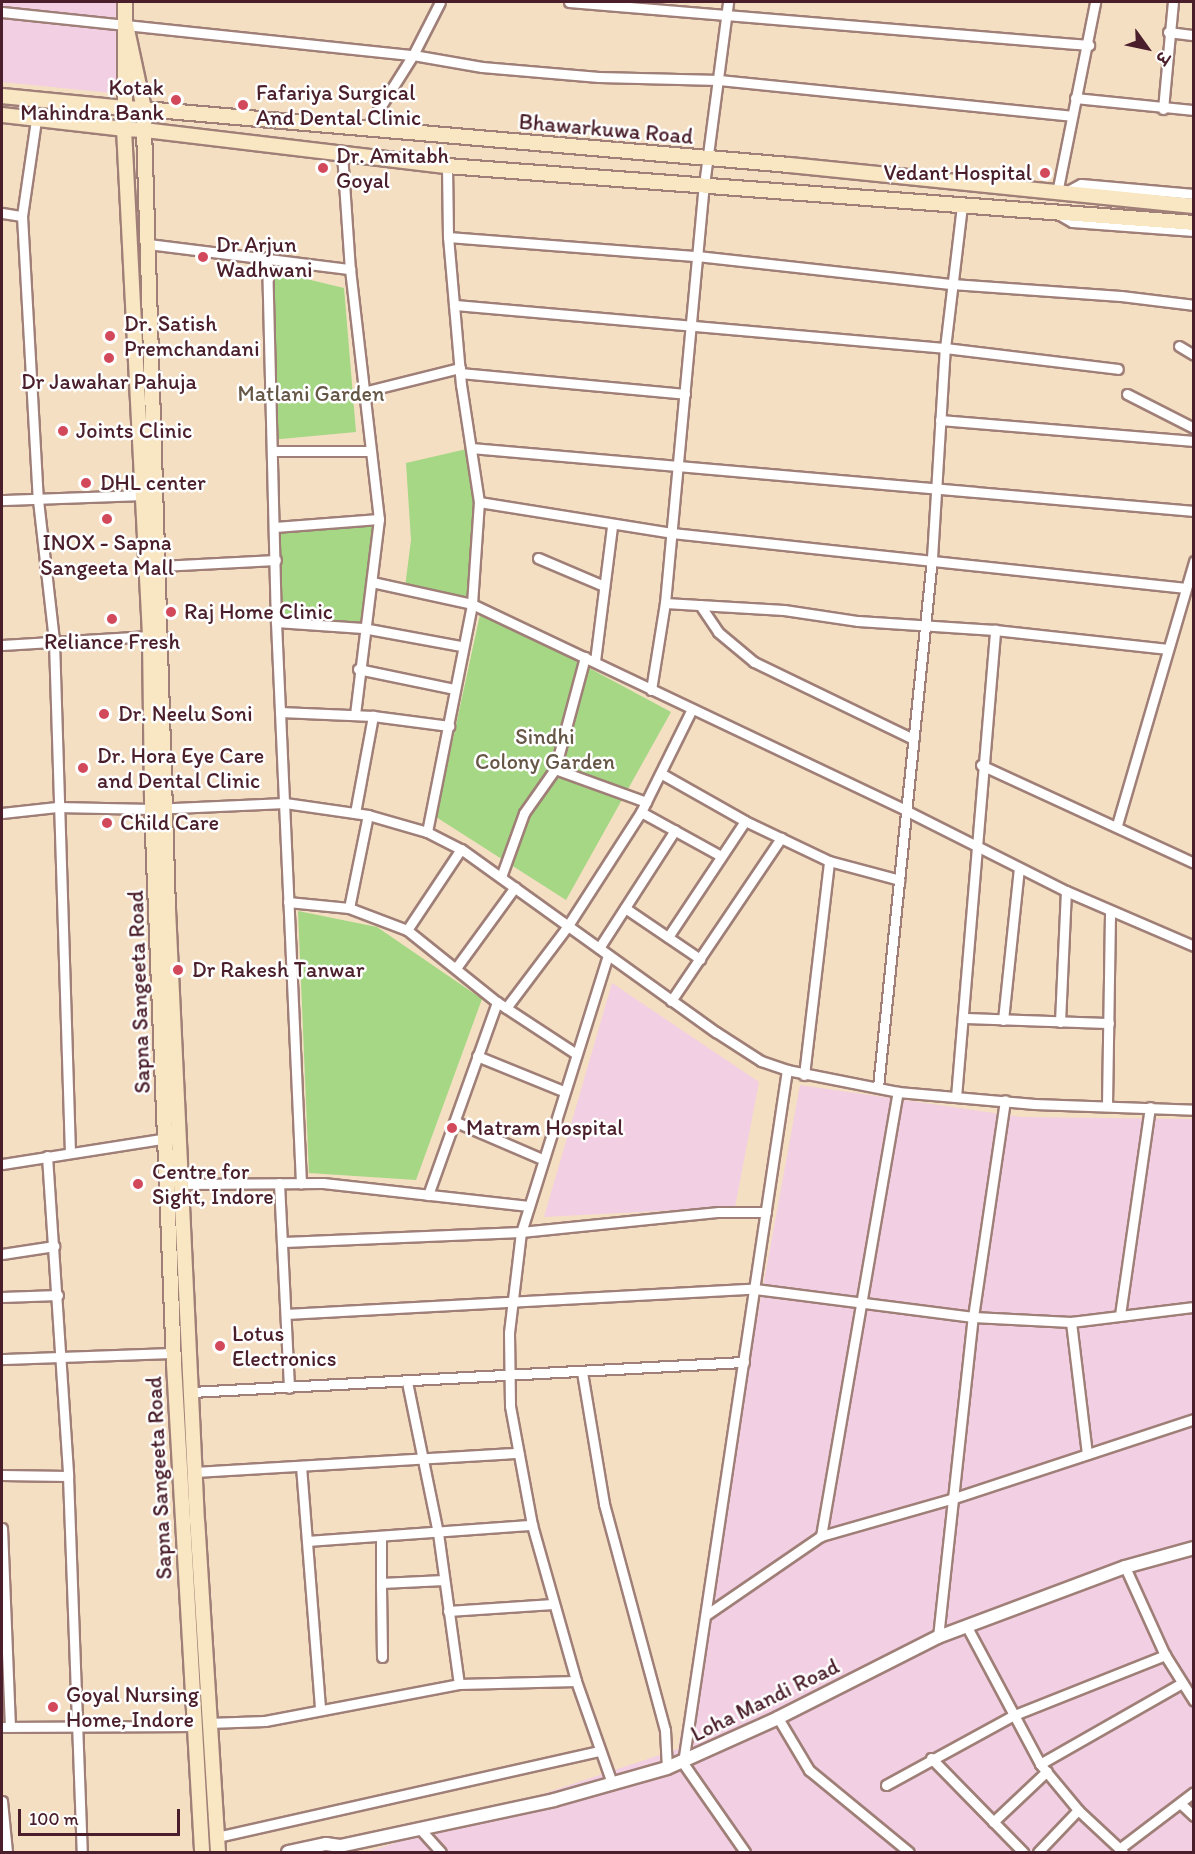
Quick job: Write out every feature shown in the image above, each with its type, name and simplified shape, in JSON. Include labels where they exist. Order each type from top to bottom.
[{"type":"main road","points":[[124,2],[126,25]]},
{"type":"main road","name":"Sapna Sangeeta Road","points":[[126,25],[124,129],[150,495],[160,566],[168,808],[174,1353],[193,1726],[202,1852]]},
{"type":"main road","name":"Sapna Sangeeta Road","points":[[126,25],[144,109],[148,244],[152,809],[173,1138],[181,1184],[208,1723],[218,1852]]},
{"type":"main road","name":"Bhawarkuwa Road","points":[[2,96],[708,159],[1194,206]]},
{"type":"main road","points":[[2,115],[447,166],[1194,223]]},
{"type":"street","points":[[368,128],[413,55],[440,2]]},
{"type":"street","points":[[569,2],[1089,45]]},
{"type":"street","points":[[651,690],[665,603],[704,185],[720,80],[728,2]]},
{"type":"street","points":[[1060,193],[1071,116],[1089,45],[1095,2]]},
{"type":"street","points":[[1163,109],[1168,32],[1173,2]]},
{"type":"street","points":[[2,12],[413,55],[482,67],[599,77],[720,80],[1071,116]]},
{"type":"street","points":[[1168,32],[1194,35]]},
{"type":"street","points":[[1075,98],[1163,109],[1194,110]]},
{"type":"street","points":[[36,120],[22,216],[38,500],[54,641],[57,807],[70,1152]]},
{"type":"street","points":[[342,153],[350,269],[379,519],[372,582],[363,628],[355,715]]},
{"type":"street","points":[[427,832],[449,726],[461,646],[472,604],[479,502],[460,371],[448,237],[447,166]]},
{"type":"street","points":[[1060,193],[1081,184],[1194,194]]},
{"type":"street","points":[[878,1087],[907,811],[922,626],[932,558],[945,348],[962,206]]},
{"type":"street","points":[[2,213],[22,216]]},
{"type":"street","points":[[1059,214],[1072,222],[1194,231]]},
{"type":"street","points":[[448,237],[697,255],[952,284],[1121,296],[1194,305]]},
{"type":"street","points":[[148,244],[350,269]]},
{"type":"street","points":[[267,257],[276,622],[301,1183]]},
{"type":"street","points":[[454,305],[945,348],[1118,369]]},
{"type":"street","points":[[1179,346],[1194,355]]},
{"type":"street","points":[[363,392],[460,371],[685,394]]},
{"type":"street","points":[[1127,394],[1194,428]]},
{"type":"street","points":[[940,420],[1194,441]]},
{"type":"street","points":[[471,448],[1194,511]]},
{"type":"street","points":[[273,451],[370,451]]},
{"type":"street","points":[[2,500],[150,495]]},
{"type":"street","points":[[479,502],[612,526],[932,558],[1186,588]]},
{"type":"street","points":[[275,527],[379,519]]},
{"type":"street","points":[[595,661],[612,526]]},
{"type":"street","points":[[538,558],[604,586]]},
{"type":"street","points":[[160,566],[276,560]]},
{"type":"street","points":[[1117,825],[1194,561]]},
{"type":"street","points":[[372,582],[472,604],[978,845],[1066,891],[1194,946]]},
{"type":"street","points":[[665,603],[784,610],[922,626],[995,630],[1168,648]]},
{"type":"street","points":[[700,605],[718,632],[754,662],[913,739]]},
{"type":"street","points":[[276,622],[363,628],[461,646]]},
{"type":"street","points":[[956,1097],[978,845],[981,765],[995,630]]},
{"type":"street","points":[[2,645],[150,636]]},
{"type":"street","points":[[501,877],[524,813],[555,769],[585,657]]},
{"type":"street","points":[[358,669],[455,689]]},
{"type":"street","points":[[506,1008],[567,927],[641,812],[662,774],[692,709]]},
{"type":"street","points":[[280,712],[373,716],[449,726]]},
{"type":"street","points":[[356,813],[373,716]]},
{"type":"street","points":[[981,765],[1117,825],[1194,863]]},
{"type":"street","points":[[555,769],[646,802]]},
{"type":"street","points":[[662,774],[745,821],[829,861],[900,880]]},
{"type":"street","points":[[2,813],[57,807],[152,809],[285,803],[368,815],[427,832],[461,849],[671,1001],[761,1061],[804,1075],[898,1092],[1194,1110]]},
{"type":"street","points":[[641,812],[721,856]]},
{"type":"street","points":[[349,908],[368,815]]},
{"type":"street","points":[[668,937],[745,821]]},
{"type":"street","points":[[598,948],[675,830]]},
{"type":"street","points":[[671,1001],[781,838]]},
{"type":"street","points":[[407,930],[461,849]]},
{"type":"street","points":[[804,1075],[829,861]]},
{"type":"street","points":[[1003,1020],[1019,868]]},
{"type":"street","points":[[456,968],[515,887]]},
{"type":"street","points":[[1060,1022],[1066,891]]},
{"type":"street","points":[[288,902],[349,908],[407,930],[497,1002],[575,1053]]},
{"type":"street","points":[[625,908],[700,959]]},
{"type":"street","points":[[1107,1105],[1110,911]]},
{"type":"street","points":[[608,955],[563,1091],[521,1232],[512,1303],[510,1377],[518,1453],[531,1525],[576,1681],[612,1783]]},
{"type":"street","points":[[428,1195],[497,1002]]},
{"type":"street","points":[[963,1018],[1109,1023]]},
{"type":"street","points":[[477,1056],[563,1091]]},
{"type":"street","points":[[745,1852],[683,1763],[787,1070]]},
{"type":"street","points":[[821,1536],[898,1092]]},
{"type":"street","points":[[938,1637],[951,1499],[973,1317],[1005,1100]]},
{"type":"street","points":[[1120,1315],[1150,1107]]},
{"type":"street","points":[[456,1122],[542,1159]]},
{"type":"street","points":[[2,1164],[173,1138]]},
{"type":"street","points":[[47,1156],[58,1295],[68,1476],[82,1852]]},
{"type":"street","points":[[181,1184],[301,1183],[529,1206]]},
{"type":"street","points":[[279,1184],[284,1242],[289,1388]]},
{"type":"street","points":[[284,1242],[521,1232],[720,1212],[766,1212]]},
{"type":"street","points":[[2,1254],[54,1246]]},
{"type":"street","points":[[286,1314],[755,1289],[973,1317],[1071,1322],[1194,1306]]},
{"type":"street","points":[[2,1297],[58,1295]]},
{"type":"street","points":[[1071,1322],[1087,1454]]},
{"type":"street","points":[[2,1359],[174,1353]]},
{"type":"street","points":[[191,1392],[510,1377],[744,1362]]},
{"type":"street","points":[[582,1372],[604,1504],[665,1730],[667,1768]]},
{"type":"street","points":[[407,1382],[419,1456],[438,1533],[459,1684]]},
{"type":"street","points":[[706,1614],[821,1536],[951,1499],[1194,1419]]},
{"type":"street","points":[[195,1472],[419,1456],[518,1453]]},
{"type":"street","points":[[301,1466],[320,1709]]},
{"type":"street","points":[[2,1475],[68,1476]]},
{"type":"street","points":[[307,1541],[531,1525]]},
{"type":"street","points":[[2,1528],[6,1727],[78,1729],[193,1726]]},
{"type":"street","points":[[381,1536],[382,1657]]},
{"type":"street","name":"Loha Mandi Road","points":[[288,1852],[326,1844],[336,1849],[612,1783],[683,1763],[938,1637],[1125,1567],[1194,1548]]},
{"type":"street","points":[[1125,1567],[1165,1655],[1180,1684],[1194,1701]]},
{"type":"street","points":[[381,1583],[444,1580]]},
{"type":"street","points":[[448,1611],[553,1604]]},
{"type":"street","points":[[967,1627],[1012,1716],[1044,1767],[1078,1810],[1121,1851],[1194,1792]]},
{"type":"street","points":[[886,1785],[931,1758],[1012,1716],[1165,1655]]},
{"type":"street","points":[[208,1723],[266,1721],[459,1684],[576,1681]]},
{"type":"street","points":[[993,1822],[1044,1767],[1180,1684]]},
{"type":"street","points":[[778,1718],[809,1770],[909,1852]]},
{"type":"street","points":[[217,1837],[599,1751]]},
{"type":"street","points":[[931,1758],[1023,1852]]},
{"type":"street","points":[[2,1801],[7,1852]]},
{"type":"street","points":[[1180,1803],[1194,1816]]},
{"type":"street","points":[[1038,1852],[1078,1810]]},
{"type":"street","points":[[420,1829],[441,1852]]},
{"type":"shaded area","points":[[2,2],[116,2],[122,94],[2,82]]},
{"type":"shaded area","points":[[612,983],[759,1082],[735,1207],[544,1217]]},
{"type":"shaded area","points":[[800,1085],[1021,1117],[1193,1119],[1193,1852],[368,1852],[678,1749]]},
{"type":"green space","name":"Matlani Garden","points":[[269,270],[344,288],[356,432],[270,440]]},
{"type":"green space","points":[[471,448],[479,502],[472,604],[405,587],[411,540],[406,463]]},
{"type":"green space","points":[[379,519],[363,628],[276,622],[275,527]]},
{"type":"green space","name":"Sindhi Colony Garden","points":[[481,610],[671,712],[566,900],[436,817]]},
{"type":"green space","points":[[298,911],[377,927],[482,999],[416,1180],[309,1173]]},
{"type":"place","name":"Kotak Mahindra Bank","points":[[176,100]]},
{"type":"place","name":"Fafariya Surgical And Dental Clinic","points":[[243,105]]},
{"type":"place","name":"Dr. Amitabh Goyal","points":[[323,168]]},
{"type":"place","name":"Vedant Hospital","points":[[1045,173]]},
{"type":"place","name":"Dr Arjun Wadhwani","points":[[203,257]]},
{"type":"place","name":"Dr. Satish Premchandani","points":[[110,336]]},
{"type":"place","name":"Dr Jawahar Pahuja","points":[[109,358]]},
{"type":"place","name":"Joints Clinic","points":[[63,431]]},
{"type":"place","name":"DHL center","points":[[86,483]]},
{"type":"place","name":"INOX - Sapna Sangeeta Mall","points":[[107,519]]},
{"type":"place","name":"Raj Home Clinic","points":[[171,612]]},
{"type":"place","name":"Reliance Fresh","points":[[112,619]]},
{"type":"place","name":"Dr. Neelu Soni","points":[[104,714]]},
{"type":"place","name":"Dr. Hora Eye Care and Dental Clinic","points":[[83,768]]},
{"type":"place","name":"Child Care","points":[[107,823]]},
{"type":"place","name":"Dr Rakesh Tanwar","points":[[178,970]]},
{"type":"place","name":"Matram Hospital","points":[[452,1128]]},
{"type":"place","name":"Centre for Sight, Indore","points":[[138,1184]]},
{"type":"place","name":"Lotus Electronics","points":[[220,1346]]},
{"type":"place","name":"Goyal Nursing Home, Indore","points":[[53,1707]]}]
